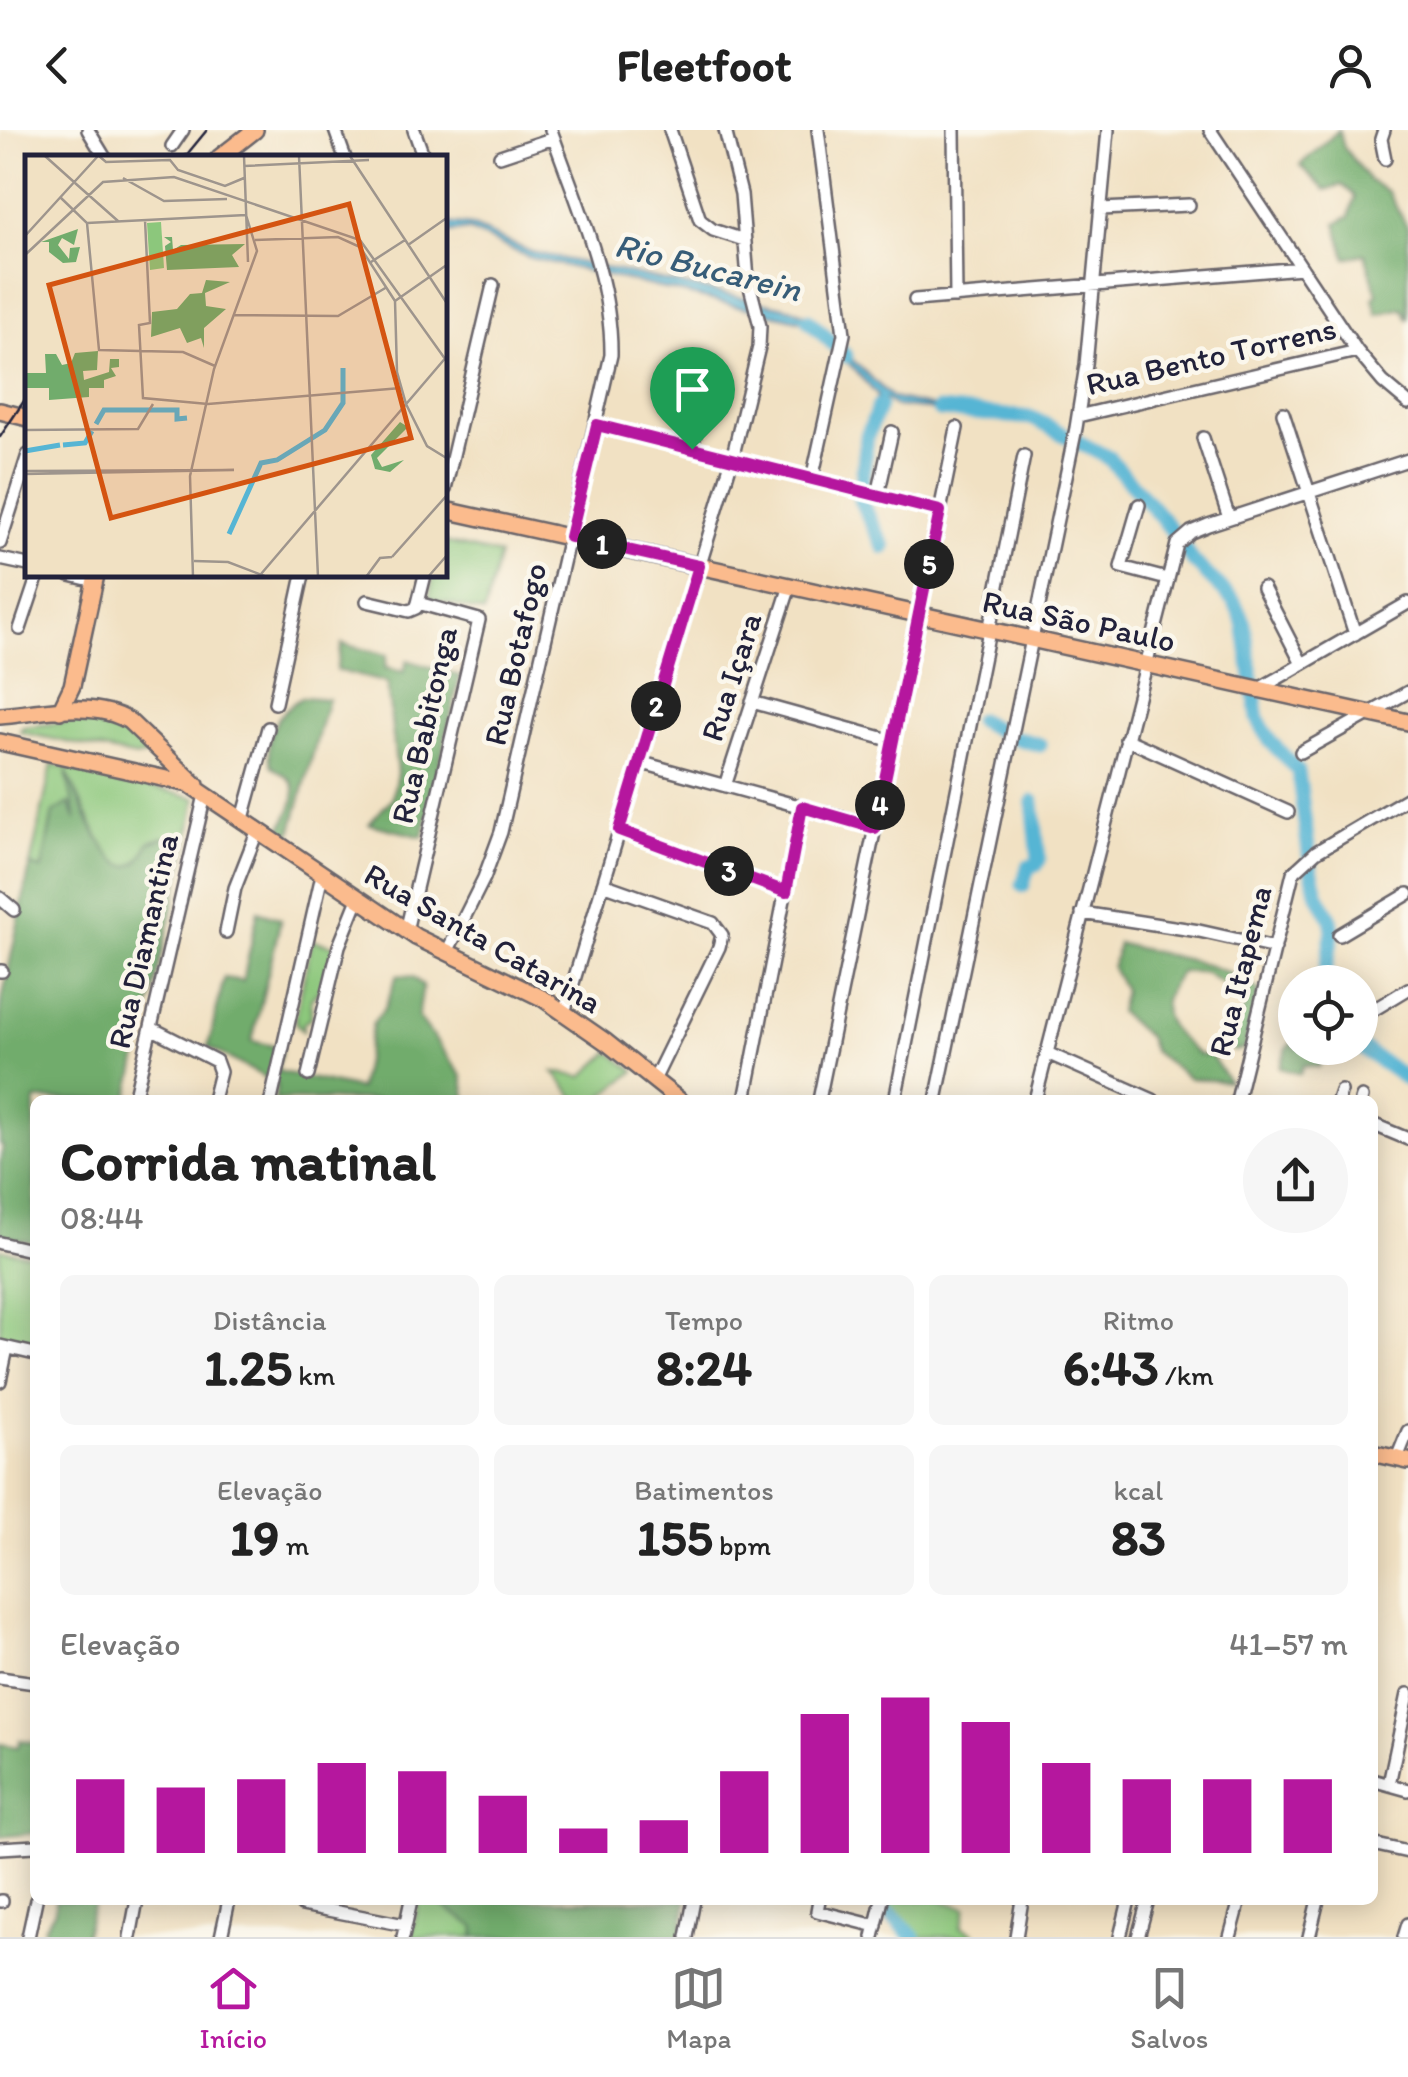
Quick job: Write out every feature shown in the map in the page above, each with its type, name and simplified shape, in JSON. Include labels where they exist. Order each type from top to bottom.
[{"type":"main road","points":[[223,155],[256,130]]},
{"type":"main road","points":[[0,412],[25,417]]},
{"type":"main road","name":"Rua São Paulo","points":[[448,511],[1408,722]]},
{"type":"main road","points":[[60,711],[72,686],[95,578]]},
{"type":"main road","points":[[72,686],[78,700],[90,710]]},
{"type":"main road","name":"Rua Santa Catarina","points":[[8,716],[90,710],[122,716],[206,795],[242,822],[406,931],[527,989],[673,1095]]},
{"type":"main road","points":[[7,743],[11,726],[8,716]]},
{"type":"main road","name":"Rua Santa Catarina","points":[[7,743],[182,782],[206,795]]},
{"type":"main road","points":[[134,771],[150,767],[160,749]]},
{"type":"street","points":[[88,130],[104,155]]},
{"type":"street","points":[[172,146],[183,130]]},
{"type":"street","points":[[335,130],[344,155]]},
{"type":"street","points":[[414,130],[423,155]]},
{"type":"street","points":[[670,130],[700,220],[713,230],[744,240]]},
{"type":"street","points":[[564,1013],[732,458],[759,347],[741,194],[726,130]]},
{"type":"street","points":[[812,479],[843,343],[818,130]]},
{"type":"street","points":[[954,130],[956,297]]},
{"type":"street","points":[[937,1095],[1077,422],[1108,130]]},
{"type":"street","points":[[1210,130],[1358,351],[1383,382],[1408,403]]},
{"type":"street","points":[[1384,130],[1381,139],[1385,159]]},
{"type":"street","points":[[500,156],[553,134]]},
{"type":"street","name":"Rua Botafogo","points":[[447,952],[497,845],[611,355],[609,309],[602,282],[553,134]]},
{"type":"street","points":[[1101,209],[1189,204]]},
{"type":"street","points":[[915,300],[1302,268]]},
{"type":"street","points":[[448,475],[493,285]]},
{"type":"street","name":"Rua Bento Torrens","points":[[1077,422],[1358,351]]},
{"type":"street","points":[[692,449],[709,367],[698,364]]},
{"type":"street","points":[[1284,413],[1356,634]]},
{"type":"street","points":[[597,425],[940,511]]},
{"type":"street","points":[[820,1095],[957,428]]},
{"type":"street","points":[[866,492],[892,432]]},
{"type":"street","points":[[1203,438],[1229,518]]},
{"type":"street","points":[[895,1095],[1024,456]]},
{"type":"street","points":[[1036,1095],[1167,579],[1180,541],[1198,528],[1408,460]]},
{"type":"street","points":[[0,543],[25,464]]},
{"type":"street","points":[[1139,504],[1122,568],[1167,579]]},
{"type":"street","points":[[0,559],[25,564]]},
{"type":"street","points":[[20,629],[37,578]]},
{"type":"street","points":[[275,703],[302,578]]},
{"type":"street","name":"Rua Babitonga","points":[[406,931],[480,620],[418,603],[423,578]]},
{"type":"street","name":"Rua Içara","points":[[724,786],[790,586]]},
{"type":"street","points":[[1263,588],[1302,664]]},
{"type":"street","points":[[368,601],[408,611],[418,603]]},
{"type":"street","points":[[1253,688],[1408,603]]},
{"type":"street","points":[[1301,752],[1408,692]]},
{"type":"street","points":[[752,702],[893,741]]},
{"type":"street","points":[[242,822],[268,728]]},
{"type":"street","points":[[1126,739],[1288,812]]},
{"type":"street","points":[[639,762],[875,828]]},
{"type":"street","name":"Rua Diamantina","points":[[135,1095],[206,795]]},
{"type":"street","name":"Rua Itapema","points":[[1238,1095],[1290,880],[1304,860],[1408,798]]},
{"type":"street","points":[[746,1095],[802,807]]},
{"type":"street","points":[[619,830],[786,892]]},
{"type":"street","points":[[226,932],[235,888],[257,832]]},
{"type":"street","points":[[272,1095],[322,876]]},
{"type":"street","points":[[602,884],[714,922],[720,930],[719,947],[654,1080]]},
{"type":"street","points":[[1339,935],[1408,895]]},
{"type":"street","points":[[0,898],[14,910]]},
{"type":"street","points":[[308,1074],[339,946],[358,899]]},
{"type":"street","points":[[1082,913],[1199,931],[1275,948]]},
{"type":"street","points":[[1378,1007],[1408,989]]},
{"type":"street","points":[[151,1028],[220,1066],[215,1095]]},
{"type":"street","points":[[1047,1053],[1142,1095]]},
{"type":"street","points":[[1378,1126],[1408,1139]]},
{"type":"street","points":[[0,1243],[30,1250]]},
{"type":"street","points":[[0,1380],[4,1347],[30,1353]]},
{"type":"street","points":[[1402,1460],[1408,1431]]},
{"type":"street","points":[[0,1678],[30,1683]]},
{"type":"street","points":[[1388,1784],[1408,1694]]},
{"type":"street","points":[[1378,1782],[1408,1790]]},
{"type":"street","points":[[1378,1845],[1408,1852]]},
{"type":"street","points":[[0,1848],[30,1846]]},
{"type":"street","points":[[28,1937],[35,1905]]},
{"type":"street","points":[[130,1937],[137,1905]]},
{"type":"street","points":[[221,1937],[228,1905]]},
{"type":"street","points":[[302,1905],[404,1931],[410,1905]]},
{"type":"street","points":[[687,1937],[693,1905]]},
{"type":"street","points":[[818,1905],[817,1911],[874,1932],[881,1905]]},
{"type":"street","points":[[1016,1937],[1021,1905]]},
{"type":"street","points":[[1120,1937],[1127,1905]]},
{"type":"street","points":[[1138,1937],[1147,1905]]},
{"type":"street","points":[[1230,1937],[1239,1905]]},
{"type":"street","points":[[1310,1937],[1317,1905]]},
{"type":"street","points":[[1404,1937],[1408,1924]]},
{"type":"green space","points":[[1339,130],[1344,148],[1370,181],[1388,192],[1408,228],[1408,320],[1403,308],[1377,314],[1373,298],[1377,294],[1365,254],[1346,258],[1336,223],[1349,217],[1355,196],[1342,185],[1325,190],[1300,165]]},
{"type":"green space","points":[[448,543],[499,555],[484,613],[429,598],[433,578],[448,578]]},
{"type":"green space","points":[[342,644],[387,655],[385,668],[404,672],[407,660],[460,676],[423,837],[369,824],[392,798],[397,773],[387,683],[336,670]]},
{"type":"green space","points":[[303,697],[328,699],[290,837],[280,830],[292,806],[294,787],[271,765],[269,744],[280,717]]},
{"type":"green space","points":[[116,719],[149,747],[145,756],[20,732],[22,727]]},
{"type":"green space","points":[[52,764],[196,798],[188,843],[164,838],[149,842],[138,861],[126,866],[115,860],[92,826],[68,775],[83,854],[69,804],[53,813],[42,870],[30,866]]},
{"type":"green space","points":[[66,771],[91,824],[114,859],[126,866],[138,861],[149,842],[164,838],[188,843],[129,1095],[30,1095],[30,1242],[0,1235],[0,1009],[30,866],[42,869],[53,813],[69,803],[76,820]]},
{"type":"green space","points":[[258,911],[281,919],[252,1041],[282,1048],[277,1071],[359,1089],[373,1023],[386,1006],[397,975],[413,977],[423,986],[418,1017],[462,1076],[466,1095],[276,1095],[277,1084],[208,1047],[224,978],[243,981]]},
{"type":"green space","points":[[312,940],[336,946],[328,982],[311,998],[311,1017],[303,1024],[303,1031],[296,1023],[296,1015]]},
{"type":"green space","points":[[1118,943],[1210,966],[1259,991],[1244,1049],[1235,1051],[1226,1047],[1243,1012],[1245,998],[1204,972],[1181,972],[1166,997],[1164,1008],[1171,1027],[1199,1055],[1211,1055],[1229,1082],[1189,1078],[1153,1051],[1148,1037],[1119,1012],[1124,990],[1112,968]]},
{"type":"green space","points":[[610,1052],[635,1071],[604,1095],[573,1095],[554,1072],[583,1077]]},
{"type":"green space","points":[[1281,1065],[1303,1065],[1300,1074],[1280,1068]]},
{"type":"green space","points":[[0,1249],[30,1255],[30,1346],[0,1339]]},
{"type":"green space","points":[[20,1740],[30,1742],[30,1834],[0,1837],[0,1744],[18,1747]]},
{"type":"green space","points":[[55,1905],[93,1905],[84,1937],[47,1937],[44,1928]]},
{"type":"green space","points":[[418,1905],[441,1905],[477,1927],[474,1937],[411,1937]]},
{"type":"green space","points":[[441,1905],[686,1905],[681,1937],[474,1937],[476,1927]]},
{"type":"green space","points":[[889,1905],[956,1905],[966,1908],[961,1927],[974,1933],[973,1937],[907,1937],[886,1916]]},
{"type":"water","points":[[448,223],[471,226],[531,252],[794,309],[805,314],[892,398],[956,412],[895,406],[885,399],[873,425],[877,395],[829,341],[803,321],[531,258],[468,230],[448,233]]},
{"type":"waterway","name":"Rio Bucarein","points":[[808,320],[846,356]]},
{"type":"waterway","points":[[879,406],[867,436],[860,500],[884,547]]},
{"type":"waterway","name":"Rio Bucarein","points":[[939,410],[1032,418],[1109,458],[1193,561],[1234,601],[1244,623],[1258,719],[1270,741],[1298,771],[1311,869],[1333,931],[1326,965]]},
{"type":"waterway","points":[[979,720],[1007,735]]},
{"type":"waterway","points":[[1016,738],[1040,745]]},
{"type":"waterway","points":[[1023,885],[1028,867],[1039,860],[1033,802]]},
{"type":"waterway","name":"Rio Bucarein","points":[[1378,1059],[1408,1080]]},
{"type":"waterway","points":[[889,1913],[914,1937]]},
{"type":"railway","points":[[186,155],[207,130]]},
{"type":"railway","points":[[0,437],[25,400]]},
{"type":"route","points":[[597,425],[692,449],[940,511],[875,828],[802,807],[786,892],[619,830],[699,566],[570,537],[597,425]]}]
